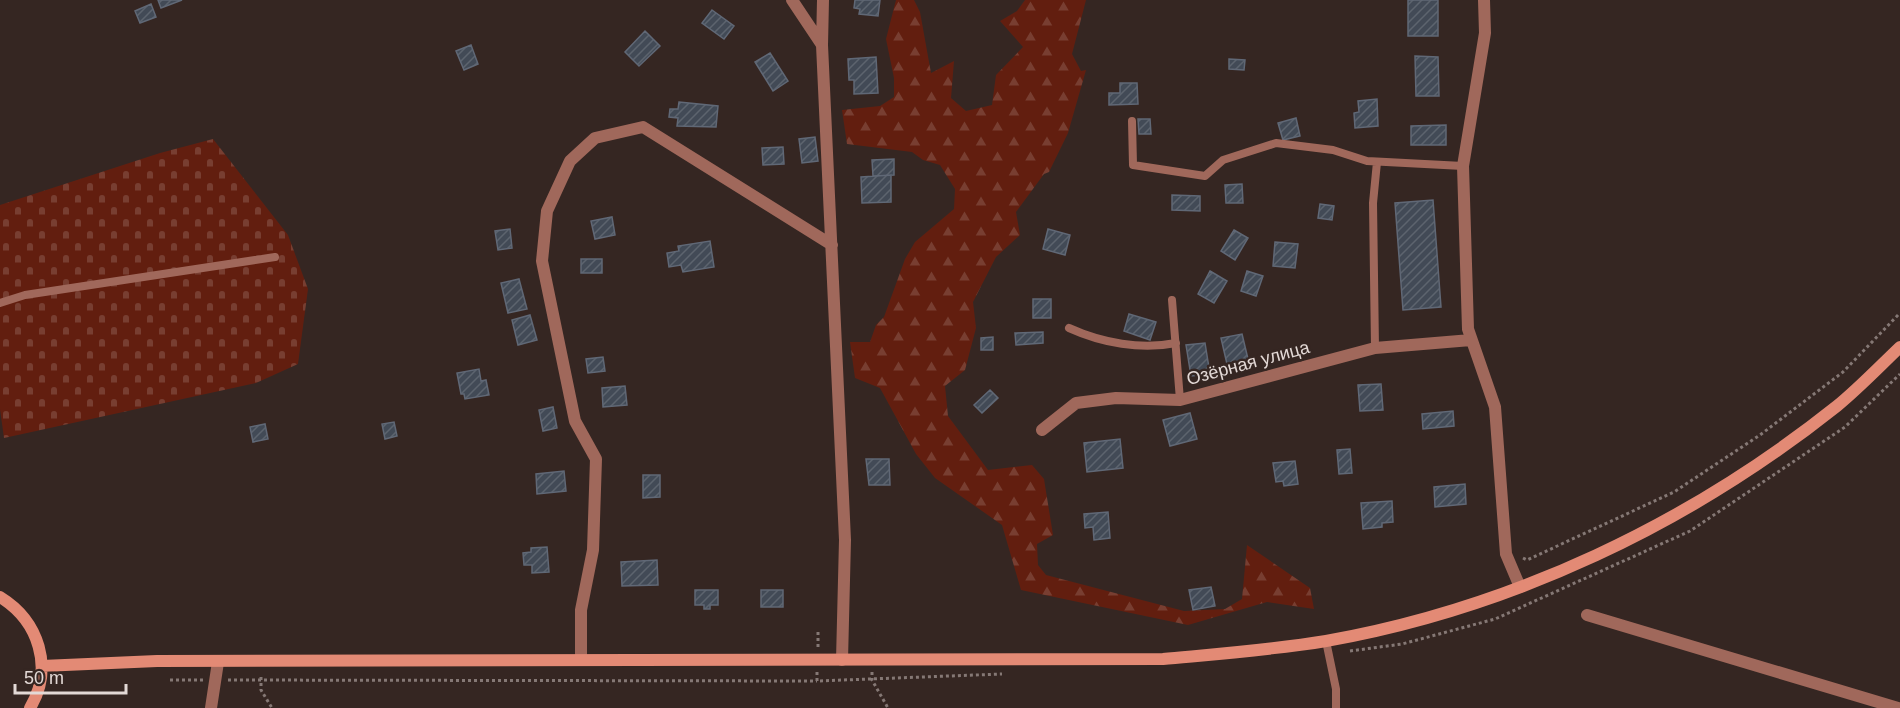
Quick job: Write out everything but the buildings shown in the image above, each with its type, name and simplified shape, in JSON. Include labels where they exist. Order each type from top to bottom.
[{"type":"street","points":[[792,0],[822,45]]},
{"type":"street","points":[[823,0],[822,45],[845,540],[842,660]]},
{"type":"street","points":[[1484,0],[1485,33],[1463,166],[1468,329],[1495,407],[1506,554],[1520,587]]},
{"type":"street","points":[[581,659],[581,610],[593,550],[596,459],[575,421],[542,261],[547,211],[570,161],[595,138],[643,127],[832,245]]},
{"type":"street","name":"Озёрная улица","points":[[1042,430],[1076,403],[1116,398],[1180,400],[1375,348],[1471,340]]},
{"type":"street","points":[[42,666],[157,661],[261,663],[581,659],[1163,659],[1326,641],[1418,620],[1520,587],[1598,556],[1674,515],[1758,464],[1838,405],[1900,347]]},
{"type":"street","points":[[0,597],[27,621],[38,643],[42,666],[39,690],[30,708]]},
{"type":"street","points":[[1587,615],[1898,708]]},
{"type":"street","points":[[211,708],[218,662]]},
{"type":"lane","points":[[1132,121],[1133,165],[1205,176],[1222,160],[1276,143],[1333,150],[1377,162],[1463,166]]},
{"type":"lane","points":[[1375,348],[1373,203],[1377,162]]},
{"type":"lane","points":[[0,303],[25,295],[275,257]]},
{"type":"lane","points":[[1172,300],[1180,400]]},
{"type":"lane","points":[[1069,328],[1087,336],[1150,348],[1176,343]]},
{"type":"lane","points":[[1326,641],[1336,689],[1336,708]]},
{"type":"path","points":[[1506,554],[1527,560],[1674,492],[1760,435],[1843,372],[1900,313]]},
{"type":"path","points":[[1328,654],[1402,644],[1495,619],[1690,531],[1845,427],[1900,374]]},
{"type":"path","points":[[817,681],[818,631]]},
{"type":"path","points":[[872,659],[872,680],[888,708]]},
{"type":"path","points":[[261,663],[261,690],[272,708]]},
{"type":"path","points":[[170,680],[261,678],[817,681],[1013,674]]},
{"type":"green space","points":[[896,0],[914,0],[920,12],[931,73],[954,61],[951,98],[966,111],[992,105],[996,75],[1023,47],[1000,21],[1017,11],[1025,0],[1086,0],[1072,54],[1081,71],[1086,70],[1068,133],[1049,172],[1044,174],[1016,212],[1020,235],[996,257],[973,302],[976,328],[965,370],[945,386],[948,416],[988,470],[1032,465],[1044,479],[1053,535],[1037,544],[1038,565],[1046,575],[1184,611],[1225,609],[1242,599],[1247,545],[1310,588],[1314,609],[1267,602],[1188,625],[1021,590],[1002,525],[935,478],[916,454],[880,388],[855,378],[850,342],[870,342],[876,325],[884,317],[905,259],[915,242],[954,209],[955,189],[940,165],[923,160],[912,152],[847,144],[842,110],[880,106],[894,97],[894,78],[886,39]]},
{"type":"green space","points":[[213,139],[288,235],[308,289],[298,364],[256,383],[4,438],[0,409],[0,205],[160,153]]}]
